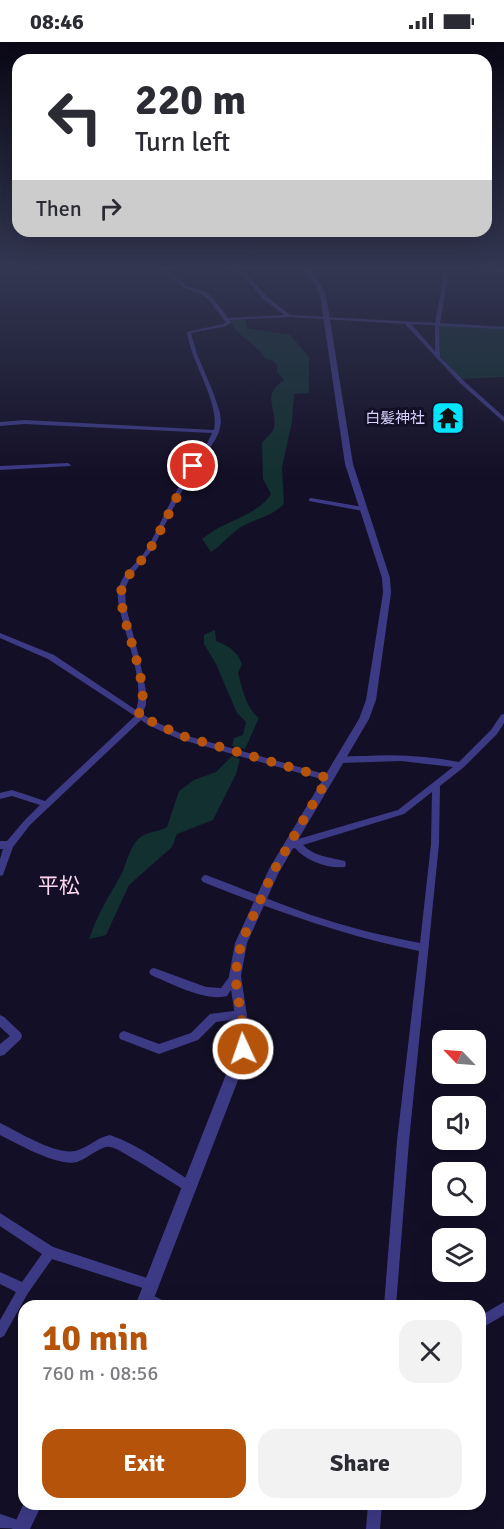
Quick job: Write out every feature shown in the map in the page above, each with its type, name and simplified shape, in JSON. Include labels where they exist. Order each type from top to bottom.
[{"type":"street","points":[[0,873],[5,845],[142,710],[141,679],[123,609],[122,585],[148,550],[178,492],[216,432],[217,412],[201,375],[190,337]]},
{"type":"street","points":[[146,1300],[243,1049],[235,976],[241,943],[259,900],[293,845],[369,707],[387,593],[381,558],[349,464],[329,337]]},
{"type":"street","points":[[421,337],[463,383],[504,420]]},
{"type":"street","points":[[437,337],[438,357]]},
{"type":"street","points":[[0,424],[24,422],[216,432]]},
{"type":"street","points":[[0,468],[68,465]]},
{"type":"street","points":[[311,500],[363,509]]},
{"type":"street","points":[[0,635],[51,657],[139,715],[182,736],[328,778]]},
{"type":"street","points":[[293,845],[401,812],[461,765],[494,732],[504,717]]},
{"type":"street","points":[[340,760],[432,759],[461,765]]},
{"type":"street","points":[[390,1300],[403,1141],[435,844],[436,784]]},
{"type":"street","points":[[0,796],[12,794],[46,804]]},
{"type":"street","points":[[293,845],[318,859],[342,864]]},
{"type":"street","points":[[206,879],[304,918],[382,941],[423,948]]},
{"type":"street","points":[[154,972],[206,992],[223,993],[235,976]]},
{"type":"street","points":[[124,1036],[159,1049],[194,1037],[214,1017],[241,1015]]},
{"type":"street","points":[[0,1020],[17,1036],[0,1051]]},
{"type":"street","points":[[0,1129],[62,1157],[74,1157],[110,1141],[121,1144],[144,1161],[190,1187]]},
{"type":"street","points":[[0,1219],[50,1252],[152,1285]]},
{"type":"street","points":[[0,1332],[24,1289],[50,1252]]},
{"type":"street","points":[[0,1278],[24,1289]]},
{"type":"street","points":[[486,1319],[504,1308]]},
{"type":"street","points":[[0,1521],[21,1528],[30,1510]]},
{"type":"street","points":[[373,1529],[375,1510]]},
{"type":"green space","points":[[244,337],[292,337],[309,357],[309,393],[294,394],[292,421],[282,468],[284,504],[269,515],[241,527],[211,552],[202,539],[248,514],[265,502],[271,494],[263,479],[262,443],[274,428],[271,402],[273,391],[284,380],[277,372],[277,365],[265,359]]},
{"type":"green space","points":[[439,337],[504,337],[504,377],[461,379],[440,356]]},
{"type":"green space","points":[[215,630],[216,641],[232,650],[241,661],[242,665],[238,673],[243,691],[251,709],[259,718],[245,749],[232,746],[234,738],[243,735],[246,722],[237,713],[216,664],[204,644],[204,635]]},
{"type":"green space","points":[[232,756],[240,759],[236,774],[213,820],[177,834],[172,847],[129,885],[106,935],[89,939],[131,850],[138,840],[145,834],[167,827],[179,791],[194,780],[216,772]]},
{"type":"place","name":"白髪神社","points":[[448,418]]},
{"type":"district","name":"平松","points":[[59,886]]},
{"type":"route","points":[[193,466],[148,550],[122,585],[123,609],[141,679],[142,710],[138,715],[182,736],[328,778],[273,872],[241,943],[235,976],[243,1029],[243,1049]]}]
